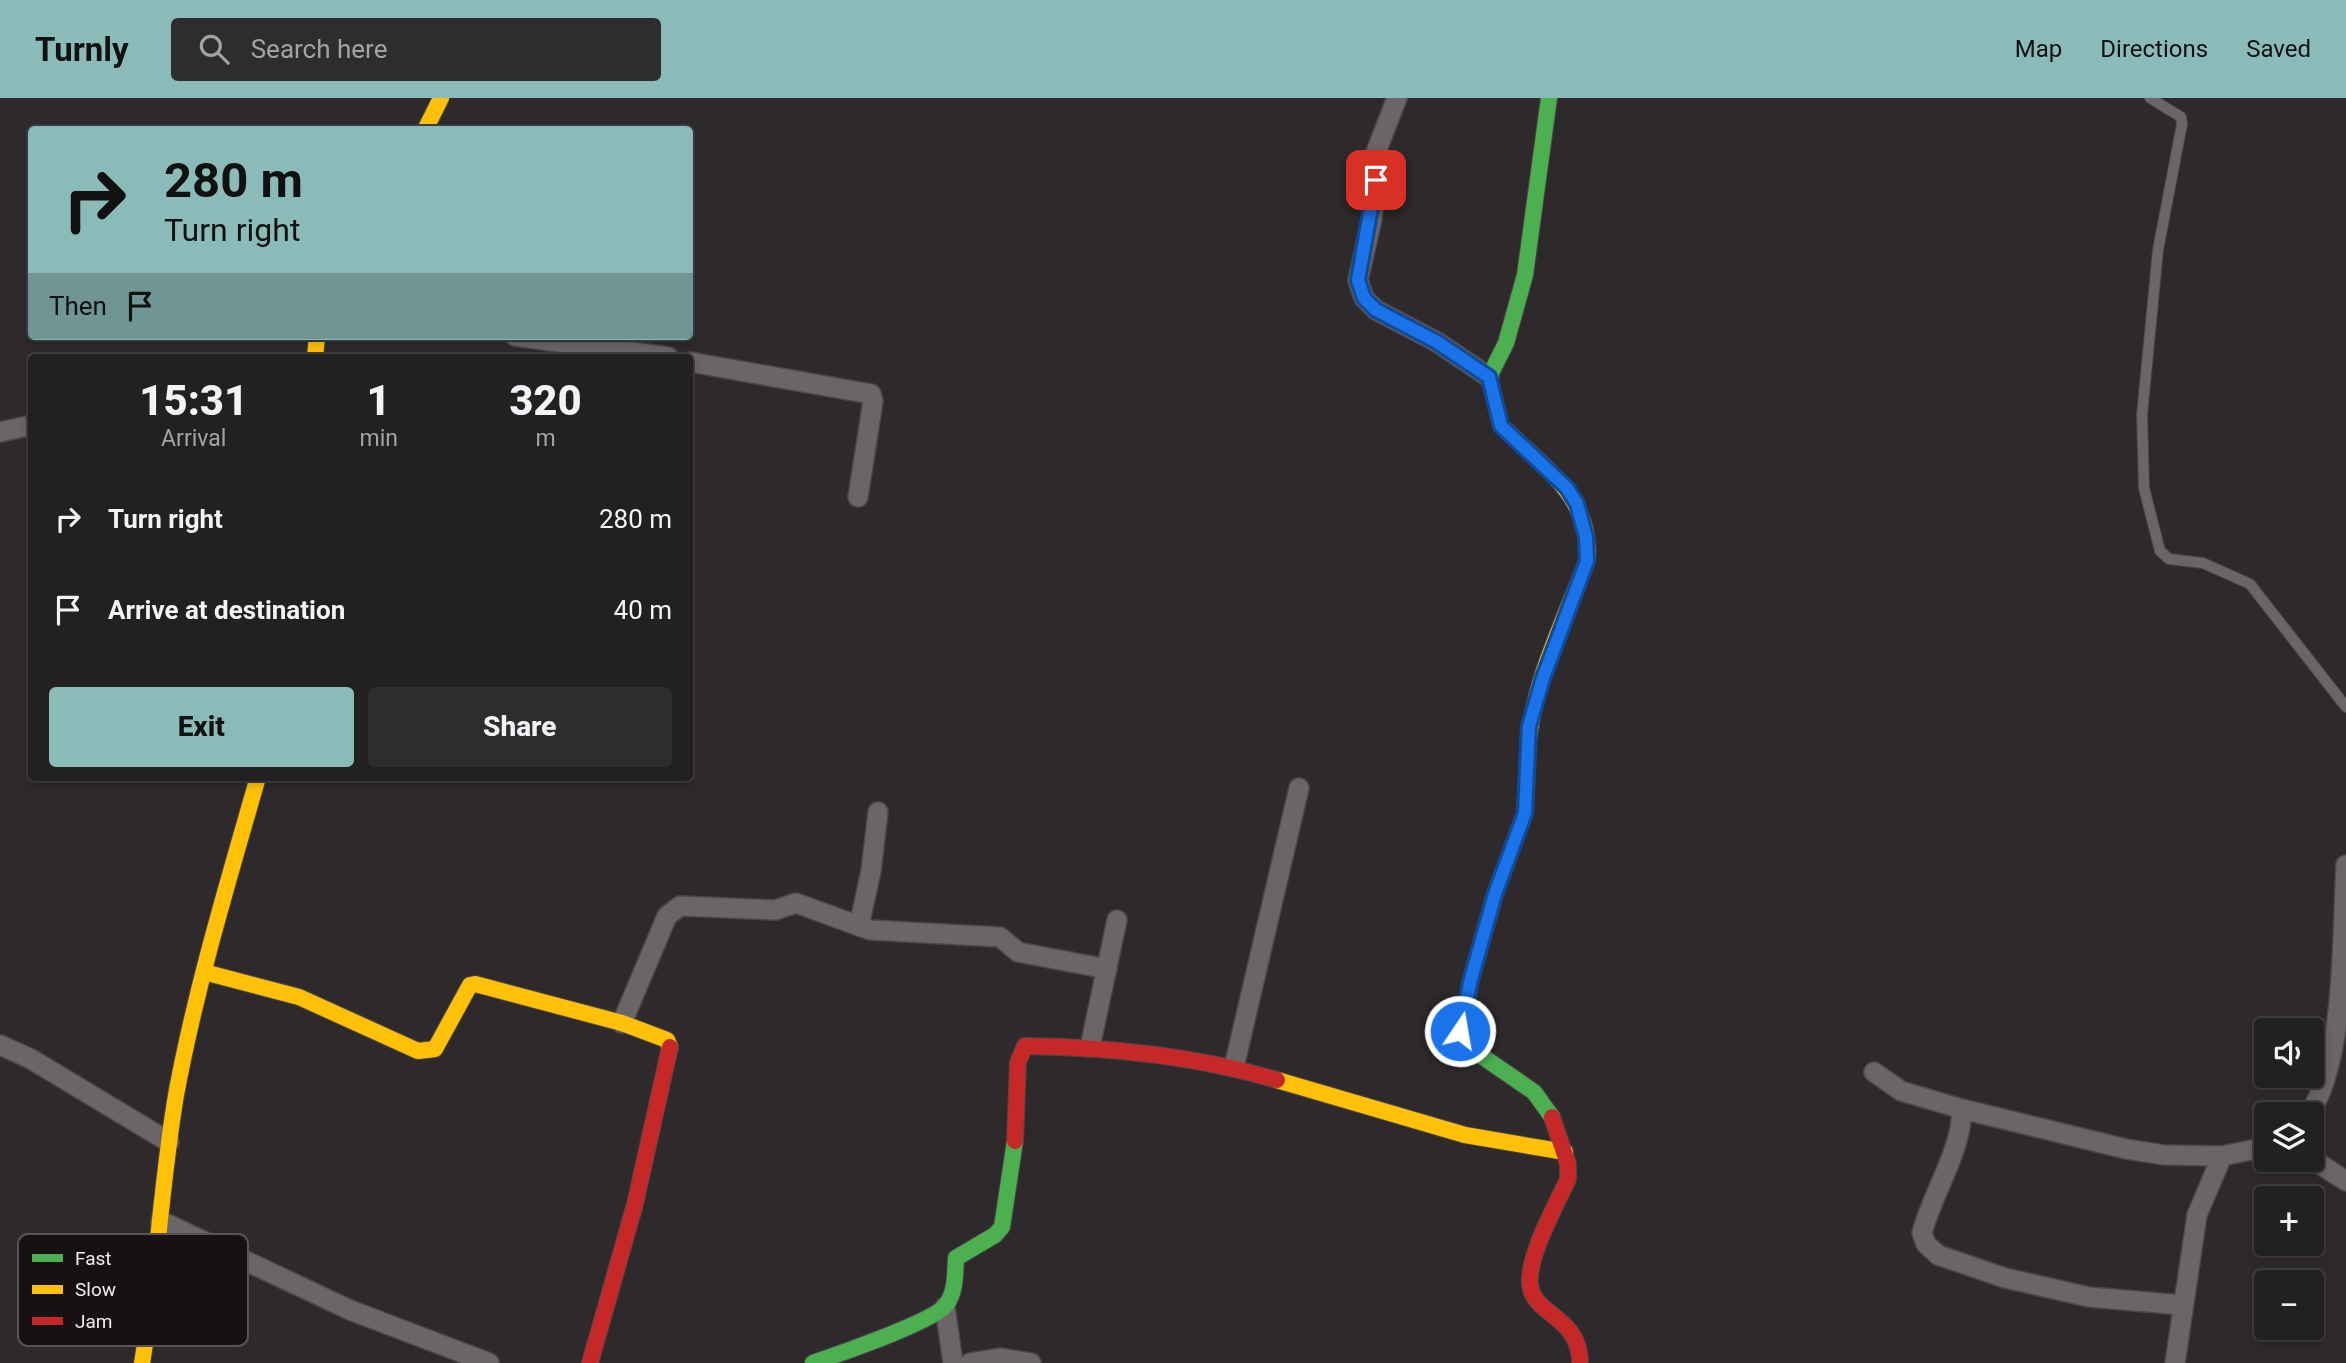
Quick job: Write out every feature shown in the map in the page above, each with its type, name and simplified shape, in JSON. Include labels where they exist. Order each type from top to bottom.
[{"type":"street","points":[[427,126],[441,98]]},
{"type":"street","points":[[1396,98],[1374,158],[1376,180],[1372,219],[1358,280],[1364,298],[1376,310],[1437,342],[1489,377],[1501,426],[1567,488],[1583,519],[1588,550],[1587,561],[1543,678],[1529,726],[1525,813],[1488,918],[1471,979],[1460,1037],[1467,1046],[1534,1092],[1552,1114],[1565,1152],[1568,1179],[1532,1266],[1530,1286],[1536,1299],[1572,1330],[1580,1350],[1580,1363]]},
{"type":"street","points":[[1489,377],[1507,347],[1520,308],[1532,236],[1538,141],[1549,98]]},
{"type":"street","points":[[540,340],[630,354]]},
{"type":"street","points":[[693,363],[871,394],[873,401],[858,497]]},
{"type":"street","points":[[0,432],[28,426]]},
{"type":"street","points":[[159,1234],[169,1142],[204,972],[257,781]]},
{"type":"street","points":[[1234,1068],[1299,788]]},
{"type":"street","points":[[859,926],[871,871],[878,812]]},
{"type":"street","points":[[2317,1102],[2329,1065],[2336,1018],[2346,865]]},
{"type":"street","points":[[622,1023],[667,916],[674,909],[687,906],[775,910],[796,903],[870,930],[1000,937],[1018,952],[1107,969]]},
{"type":"street","points":[[1090,1047],[1116,920]]},
{"type":"street","points":[[204,972],[299,997],[418,1051],[435,1049],[470,985],[475,984],[622,1023],[667,1040],[670,1045],[635,1204],[590,1363]]},
{"type":"street","points":[[813,1363],[873,1342],[945,1307],[953,1293],[956,1258],[995,1235],[1002,1227],[1016,1128],[1022,1047],[1033,1044],[1090,1047],[1234,1068],[1465,1135],[1565,1152]]},
{"type":"street","points":[[0,1045],[31,1059],[169,1142]]},
{"type":"street","points":[[1874,1072],[1901,1091],[1962,1110],[2126,1149],[2164,1155],[2222,1156],[2254,1149]]},
{"type":"street","points":[[1962,1110],[1956,1146],[1922,1233],[1932,1250],[1938,1255],[2029,1283],[2132,1303],[2182,1305]]},
{"type":"street","points":[[2175,1363],[2197,1215],[2222,1156]]},
{"type":"street","points":[[2324,1167],[2346,1181]]},
{"type":"street","points":[[161,1221],[189,1234]]},
{"type":"street","points":[[248,1262],[350,1310],[489,1363]]},
{"type":"street","points":[[945,1307],[953,1363]]},
{"type":"street","points":[[970,1363],[1000,1359],[1031,1363]]},
{"type":"lane","points":[[2150,98],[2181,117],[2182,124],[2158,250],[2142,415],[2144,488],[2160,551],[2169,559],[2203,563],[2250,584],[2271,608],[2316,673],[2346,707]]},
{"type":"traffic: fast","points":[[1507,431],[1501,426],[1489,377],[1506,343],[1525,275],[1549,98]]},
{"type":"traffic: fast","points":[[1528,750],[1525,813],[1495,894],[1471,979],[1460,1037],[1467,1046],[1534,1092],[1552,1117]]},
{"type":"traffic: fast","points":[[813,1363],[905,1328],[938,1312],[946,1305],[953,1288],[956,1258],[995,1235],[1002,1227],[1015,1141]]},
{"type":"traffic: slow","points":[[427,126],[441,98]]},
{"type":"traffic: slow","points":[[315,354],[317,340]]},
{"type":"traffic: slow","points":[[1507,431],[1564,487],[1583,520],[1587,539],[1587,561],[1559,630],[1535,701],[1528,750]]},
{"type":"traffic: slow","points":[[158,1234],[166,1162],[184,1055],[224,895],[257,781]]},
{"type":"traffic: slow","points":[[204,972],[299,997],[418,1051],[435,1049],[470,985],[475,984],[622,1023],[667,1040],[670,1047]]},
{"type":"traffic: slow","points":[[1277,1080],[1465,1135],[1565,1152]]},
{"type":"traffic: slow","points":[[142,1363],[145,1346]]},
{"type":"traffic: jam","points":[[1015,1141],[1018,1062],[1025,1046],[1152,1054],[1277,1080]]},
{"type":"traffic: jam","points":[[590,1363],[635,1204],[670,1047]]},
{"type":"traffic: jam","points":[[1552,1117],[1568,1164],[1568,1179],[1538,1246],[1530,1273],[1530,1285],[1540,1304],[1573,1335],[1580,1363]]},
{"type":"route","points":[[1376,180],[1372,219],[1358,280],[1364,298],[1376,310],[1437,342],[1489,377],[1496,417],[1501,426],[1567,488],[1583,519],[1588,550],[1587,561],[1543,678],[1529,726],[1525,813],[1495,894],[1471,979],[1460,1031]]}]
